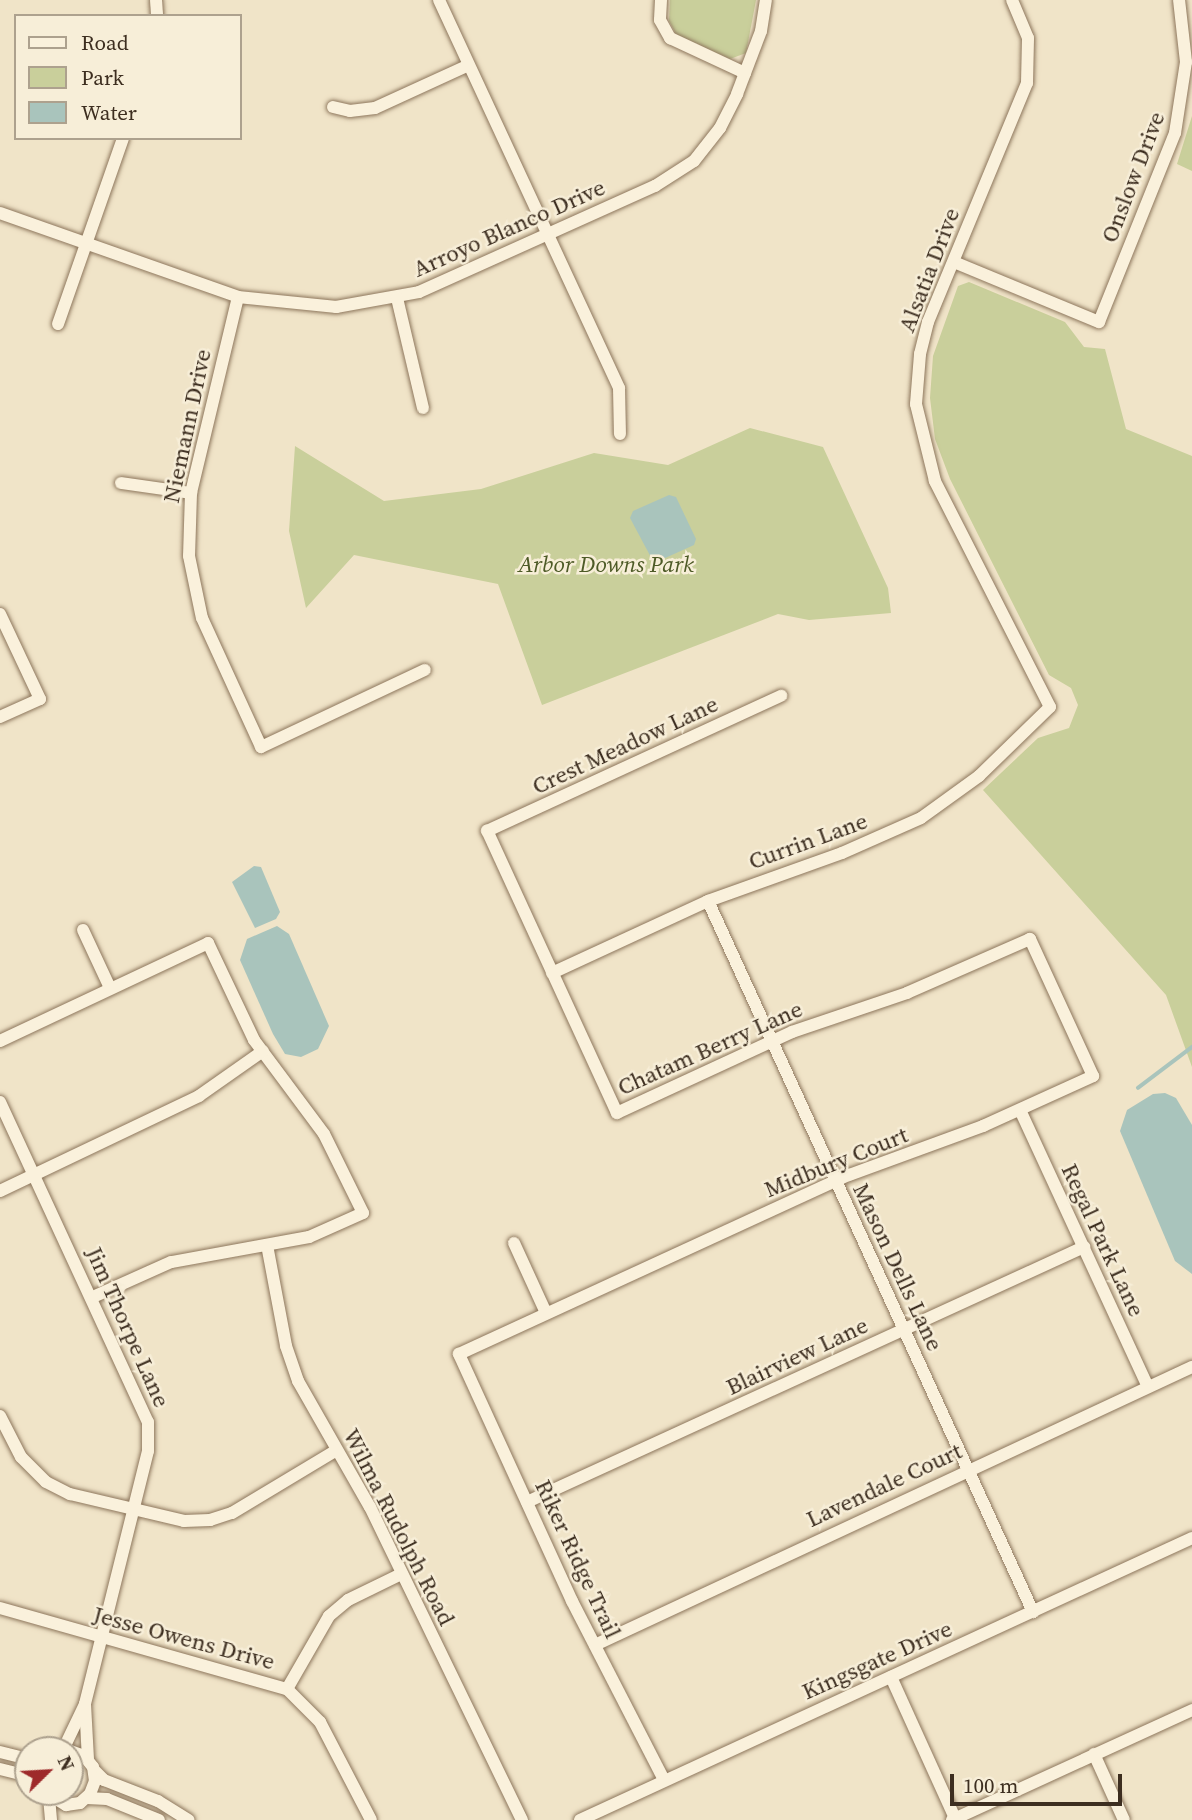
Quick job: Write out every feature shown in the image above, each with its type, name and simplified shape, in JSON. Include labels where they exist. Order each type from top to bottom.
[{"type":"street","points":[[439,0],[619,388],[620,434]]},
{"type":"street","points":[[661,0],[660,20],[670,38],[745,73]]},
{"type":"street","name":"Arroyo Blanco Drive","points":[[0,213],[238,297],[312,307],[397,298],[454,280],[548,237],[655,186],[694,161],[720,128],[745,73],[761,31],[766,0]]},
{"type":"street","name":"Alsatia Drive","points":[[1012,0],[1028,38],[1027,83],[926,330],[916,404],[935,481],[1050,707]]},
{"type":"street","name":"Onslow Drive","points":[[954,262],[1099,322],[1175,133],[1186,62],[1179,0]]},
{"type":"street","points":[[333,107],[350,111],[375,108],[469,65]]},
{"type":"street","points":[[58,324],[122,140]]},
{"type":"street","name":"Niemann Drive","points":[[238,297],[191,493],[189,556],[196,599],[261,747],[425,670]]},
{"type":"street","points":[[397,298],[423,408]]},
{"type":"street","points":[[121,483],[191,493]]},
{"type":"street","points":[[0,614],[40,699],[0,717]]},
{"type":"street","name":"Crest Meadow Lane","points":[[487,831],[780,696]]},
{"type":"street","name":"Currin Lane","points":[[552,972],[708,901],[842,853],[921,818],[979,776],[1050,707]]},
{"type":"street","name":"Chatam Berry Lane","points":[[487,831],[617,1113],[771,1041],[907,993],[1030,939]]},
{"type":"street","name":"Mason Dells Lane","points":[[708,901],[1033,1612]]},
{"type":"street","points":[[83,930],[110,988]]},
{"type":"street","name":"Midbury Court","points":[[459,1354],[836,1181],[1020,1110],[1093,1076],[1030,939]]},
{"type":"street","points":[[0,1041],[208,943],[263,1051],[324,1134],[363,1213],[322,1233],[171,1262],[93,1297]]},
{"type":"street","points":[[0,1191],[199,1096],[263,1051]]},
{"type":"street","name":"Jim Thorpe Lane","points":[[0,1102],[93,1297],[148,1422],[148,1451],[134,1511],[85,1704],[70,1736]]},
{"type":"street","name":"Regal Park Lane","points":[[1020,1110],[1148,1387]]},
{"type":"street","points":[[514,1243],[546,1313]]},
{"type":"street","name":"Wilma Rudolph Road","points":[[267,1245],[291,1364],[307,1401],[337,1450],[401,1574],[522,1820]]},
{"type":"street","name":"Blairview Lane","points":[[527,1502],[1084,1247]]},
{"type":"street","name":"Riker Ridge Trail","points":[[459,1354],[595,1645],[664,1780]]},
{"type":"street","name":"Lavendale Court","points":[[595,1645],[1192,1367]]},
{"type":"street","points":[[0,1416],[21,1457],[46,1482],[70,1494],[184,1521],[210,1520],[242,1508],[337,1450]]},
{"type":"street","name":"Kingsgate Drive","points":[[580,1820],[1192,1538]]},
{"type":"street","points":[[287,1689],[329,1616],[348,1600],[401,1574]]},
{"type":"street","name":"Jesse Owens Drive","points":[[0,1608],[100,1639],[287,1689],[320,1722],[371,1820]]},
{"type":"street","points":[[891,1676],[955,1819],[1192,1710]]},
{"type":"street","name":"Jim Thorpe Lane","points":[[85,1704],[88,1759]]},
{"type":"street","points":[[1094,1754],[1124,1820]]},
{"type":"street","points":[[84,1757],[104,1780],[158,1801],[188,1820]]},
{"type":"street","points":[[84,1798],[95,1771]]},
{"type":"street","points":[[84,1800],[107,1799],[159,1820]]},
{"type":"green space","points":[[670,0],[756,0],[746,53],[730,59],[676,34],[669,21]]},
{"type":"green space","points":[[1192,116],[1192,171],[1177,164]]},
{"type":"green space","points":[[969,282],[1065,322],[1084,347],[1105,349],[1126,429],[1192,456],[1192,1067],[1166,995],[983,790],[1038,738],[1069,728],[1078,705],[1071,688],[1049,675],[950,479],[935,439],[930,398],[933,356],[958,286]]},
{"type":"green space","name":"Arbor Downs Park","points":[[750,428],[823,447],[888,588],[891,613],[809,620],[778,614],[542,705],[498,584],[354,555],[306,608],[289,531],[295,446],[384,501],[481,489],[594,453],[668,465]]},
{"type":"water","points":[[669,495],[676,497],[696,539],[694,545],[654,563],[630,518],[633,511]]},
{"type":"water","points":[[254,866],[261,867],[280,912],[276,919],[255,928],[232,882]]},
{"type":"water","points":[[277,926],[289,934],[329,1026],[318,1049],[301,1057],[285,1054],[273,1034],[240,960],[247,939]]},
{"type":"water","points":[[1165,1093],[1176,1098],[1192,1125],[1192,1274],[1175,1261],[1120,1131],[1127,1110],[1153,1094]]},
{"type":"waterway","points":[[1138,1088],[1192,1047]]}]
